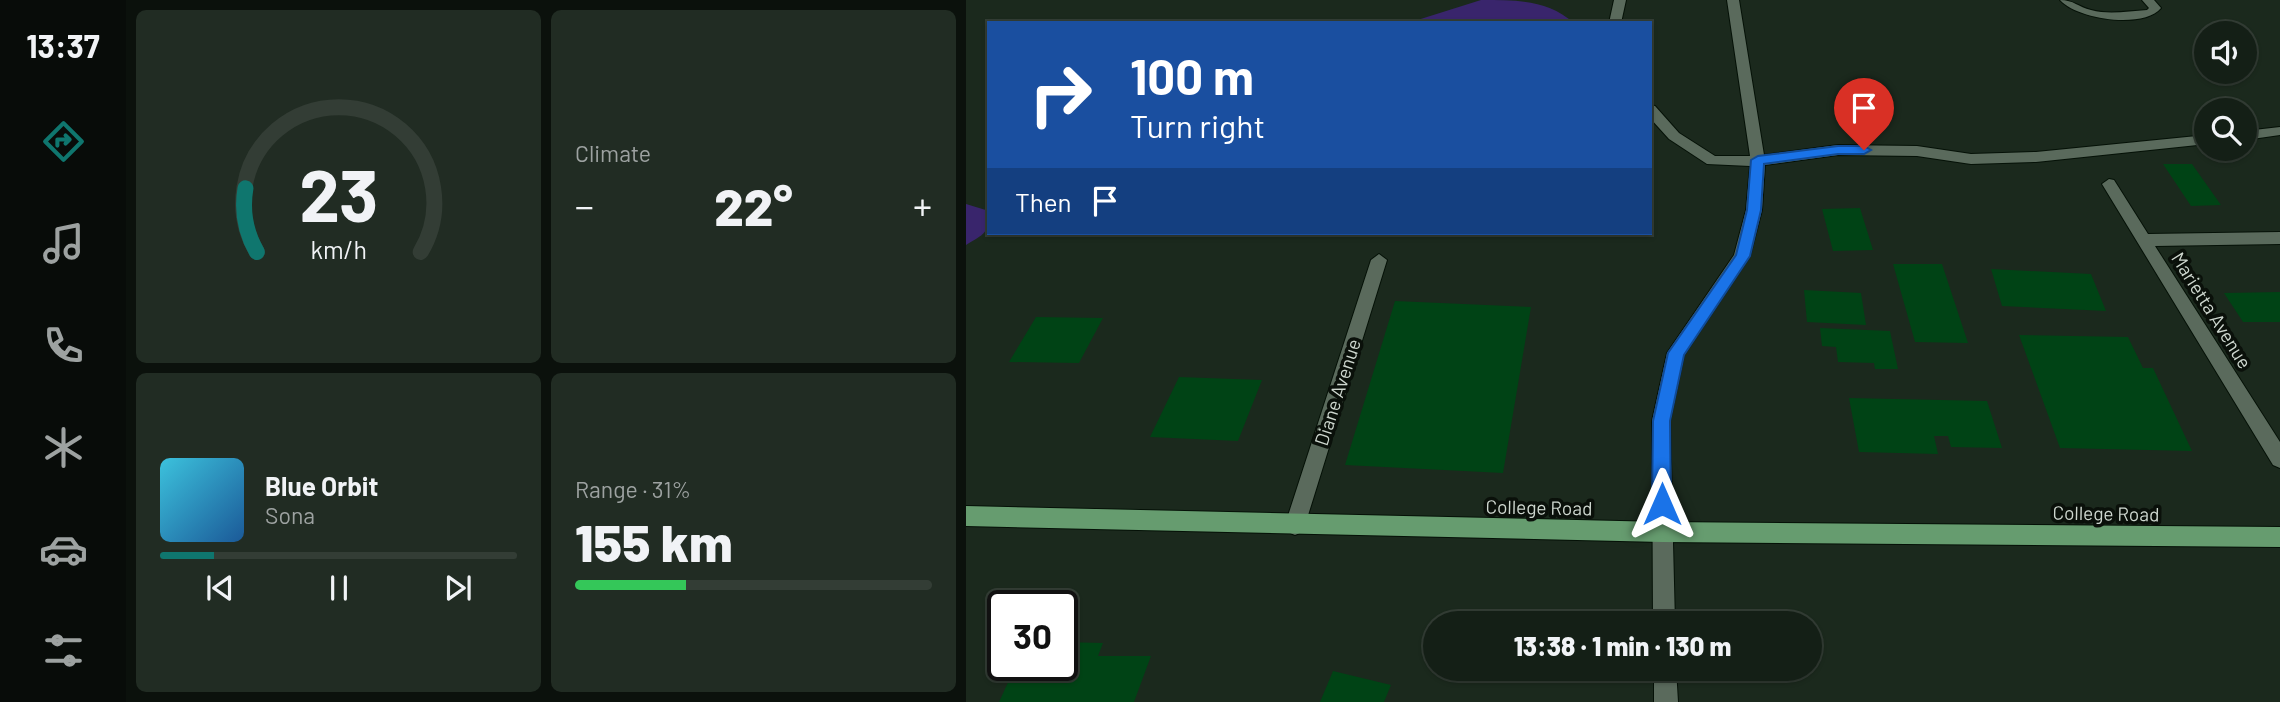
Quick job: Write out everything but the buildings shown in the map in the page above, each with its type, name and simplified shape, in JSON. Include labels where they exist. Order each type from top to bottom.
[{"type":"main road","name":"College Road","points":[[966,516],[1662,532],[2280,537]]},
{"type":"street","points":[[1615,21],[1620,0]]},
{"type":"street","points":[[1664,611],[1661,421],[1676,353],[1742,256],[1754,210],[1758,160],[1732,0]]},
{"type":"street","points":[[2066,0],[2074,10],[2092,15],[2150,13],[2155,8],[2148,0]]},
{"type":"street","points":[[1652,111],[1674,136],[1712,161],[1758,160],[1838,150],[1917,151],[1970,159],[2036,157],[2194,140]]},
{"type":"street","points":[[2257,134],[2280,131]]},
{"type":"street","name":"Marietta Avenue","points":[[2109,184],[2280,459]]},
{"type":"street","points":[[2144,240],[2280,238]]},
{"type":"street","name":"Diane Avenue","points":[[1295,525],[1379,260]]},
{"type":"street","points":[[1665,681],[1666,702]]},
{"type":"shaded area","points":[[1481,0],[1532,3],[1554,10],[1572,21],[1414,21]]},
{"type":"shaded area","points":[[966,204],[987,210],[987,226],[984,232],[966,245]]},
{"type":"route","points":[[1662,504],[1661,421],[1676,353],[1715,300],[1742,256],[1754,210],[1758,160],[1838,150],[1864,150]]}]
